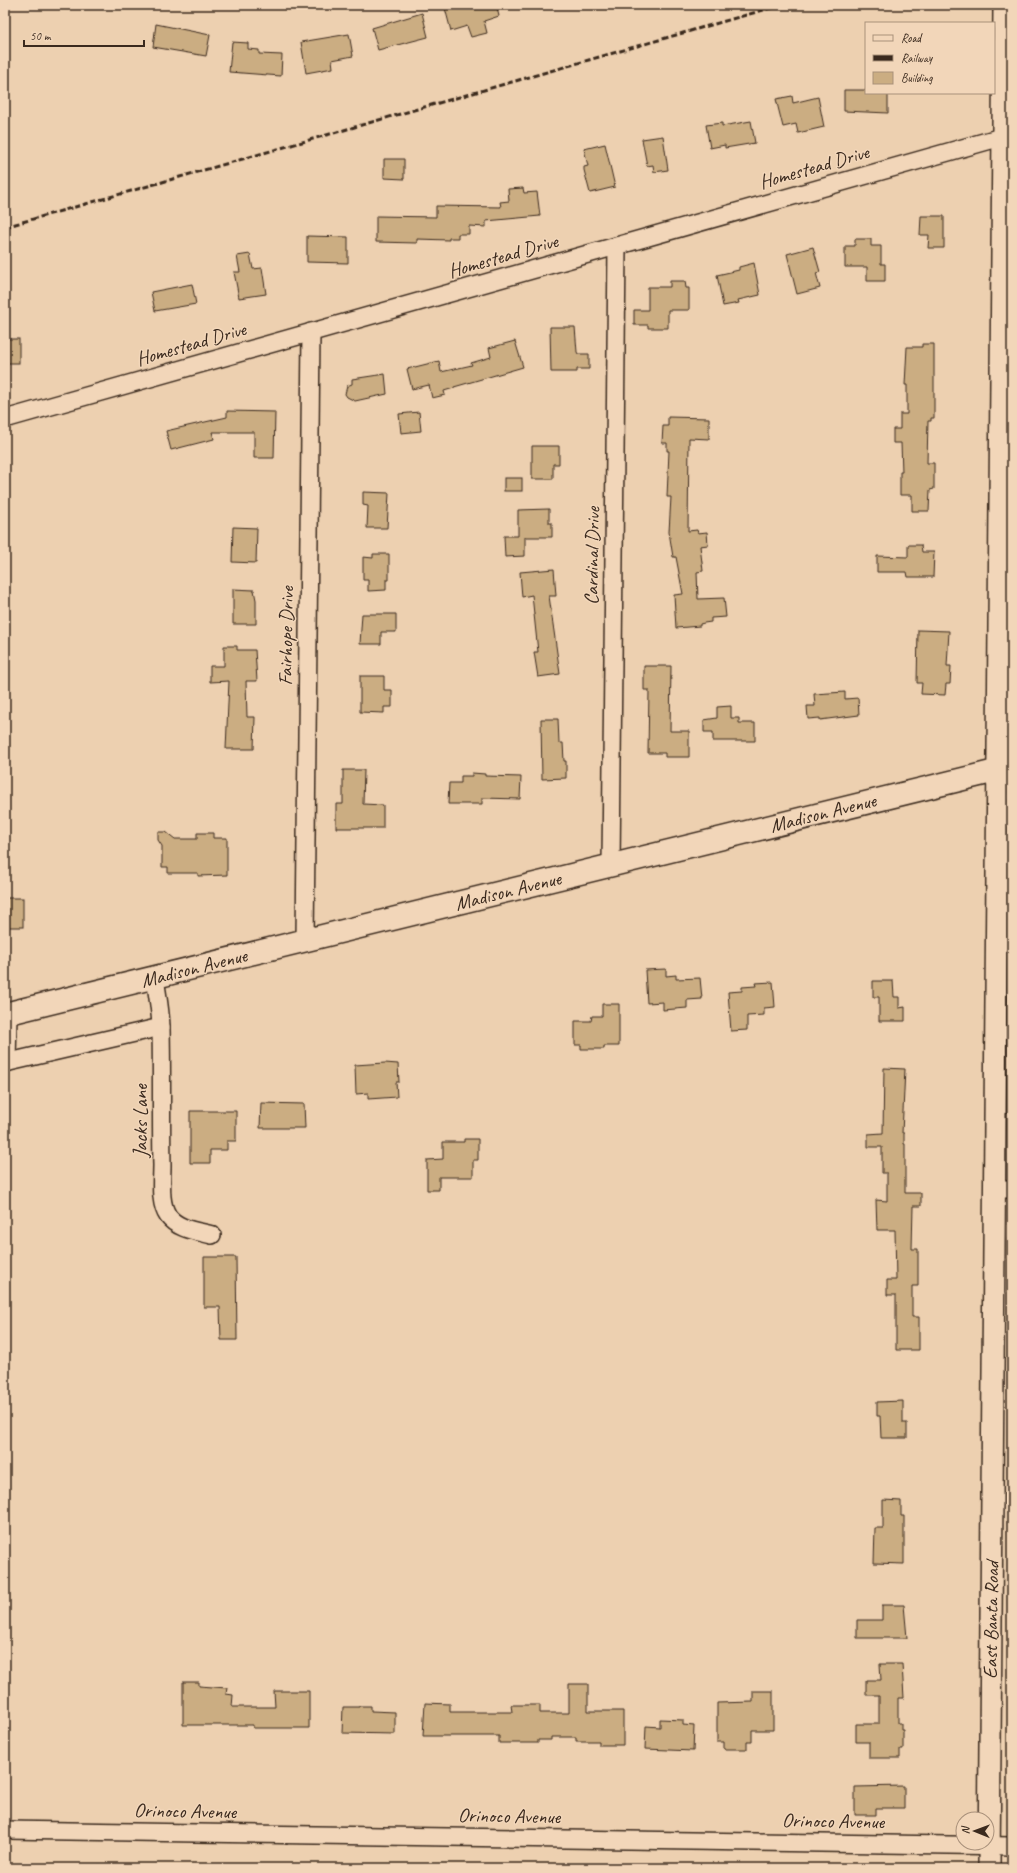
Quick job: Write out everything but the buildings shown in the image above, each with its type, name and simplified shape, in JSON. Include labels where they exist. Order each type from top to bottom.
[{"type":"main road","name":"Madison Avenue","points":[[6,1014],[1005,769]]},
{"type":"street","name":"East Banta Road","points":[[990,1811],[1003,1189],[1007,136],[1004,5]]},
{"type":"street","name":"Homestead Drive","points":[[5,419],[1007,136]]},
{"type":"street","name":"Cardinal Drive","points":[[611,866],[617,246]]},
{"type":"street","name":"Fairhope Drive","points":[[306,940],[311,332]]},
{"type":"street","name":"Jacks Lane","points":[[155,977],[161,1027],[163,1198],[165,1210],[169,1217],[177,1224],[212,1235]]},
{"type":"street","points":[[6,1014],[6,1063],[161,1027]]},
{"type":"street","name":"Orinoco Avenue","points":[[5,1830],[955,1845]]},
{"type":"street","name":"Orinoco Avenue","points":[[995,1846],[1012,1846]]},
{"type":"street","name":"East Banta Road","points":[[989,1851],[989,1868]]},
{"type":"railway","points":[[5,227],[781,5]]}]
